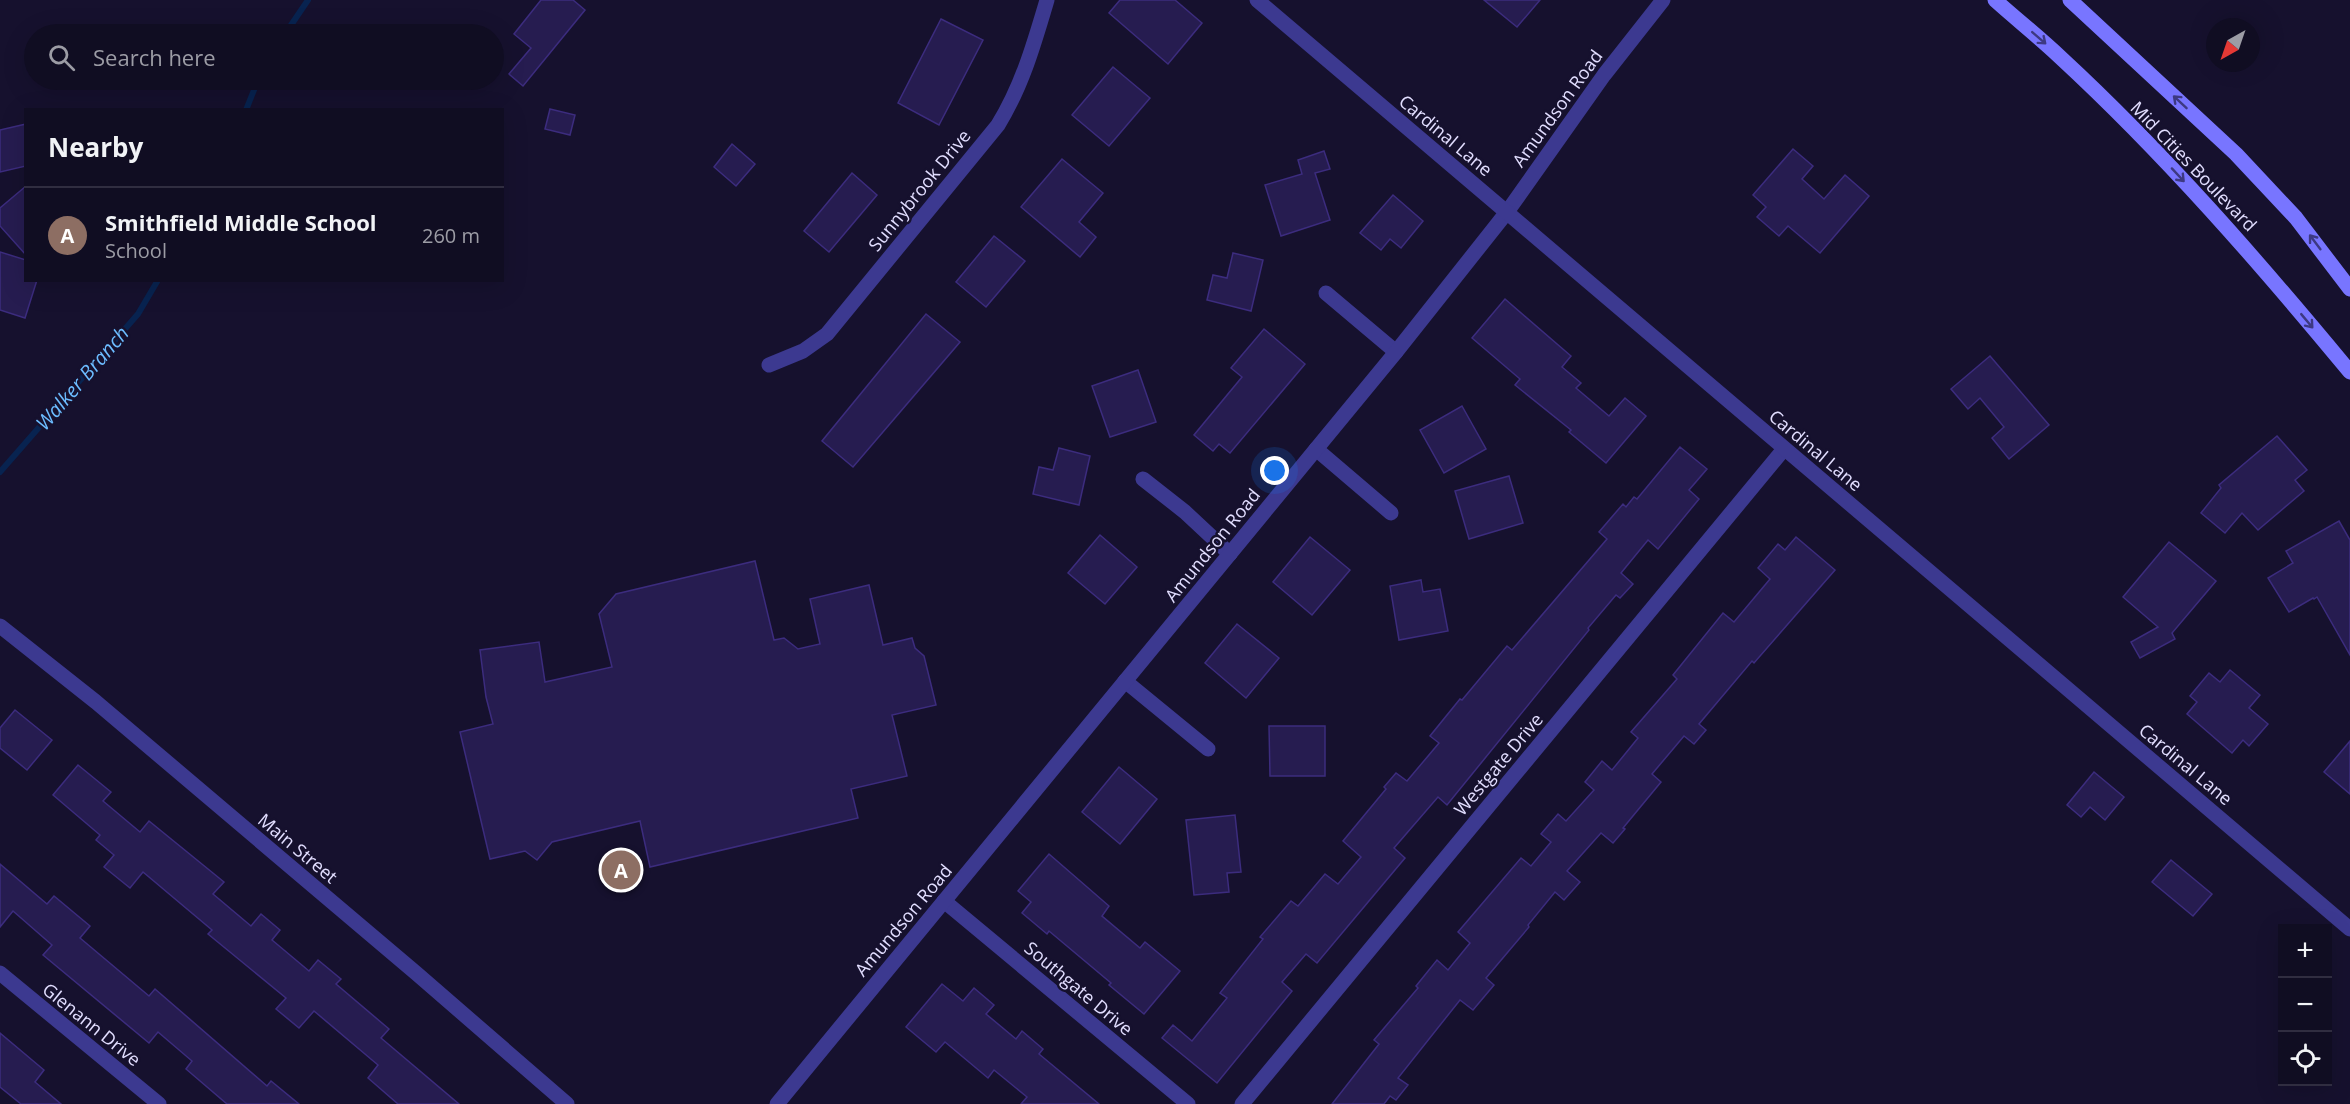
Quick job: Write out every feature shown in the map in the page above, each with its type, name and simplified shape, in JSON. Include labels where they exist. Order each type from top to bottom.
[{"type":"main road","name":"Mid Cities Boulevard","points":[[1995,0],[2061,57],[2169,165],[2231,232],[2350,372]]},
{"type":"main road","name":"Mid Cities Boulevard","points":[[2070,0],[2236,154],[2296,218],[2350,289]]},
{"type":"street","name":"Sunnybrook Drive","points":[[769,365],[803,351],[827,334],[998,125],[1013,100],[1027,69],[1047,0]]},
{"type":"street","name":"Cardinal Lane","points":[[1257,0],[2350,929]]},
{"type":"street","name":"Amundson Road","points":[[777,1104],[1396,352],[1507,212],[1604,75],[1663,0]]},
{"type":"street","points":[[1326,293],[1396,352]]},
{"type":"street","points":[[1316,449],[1391,513]]},
{"type":"street","name":"Westgate Drive","points":[[1242,1104],[1784,449]]},
{"type":"street","points":[[1143,479],[1185,512],[1230,554]]},
{"type":"street","name":"Main Street","points":[[2,631],[96,702],[567,1104]]},
{"type":"street","points":[[1125,681],[1208,749]]},
{"type":"street","name":"Southgate Drive","points":[[944,901],[1188,1104]]},
{"type":"street","name":"Glenann Drive","points":[[0,973],[159,1104]]},
{"type":"building","points":[[541,0],[573,0],[585,10],[523,86],[509,74],[531,48],[514,34]]},
{"type":"building","points":[[1120,0],[1175,0],[1202,23],[1168,64],[1109,13]]},
{"type":"building","points":[[1484,0],[1540,0],[1517,27]]},
{"type":"building","points":[[941,19],[983,40],[939,125],[898,103]]},
{"type":"building","points":[[1113,67],[1150,98],[1109,146],[1072,115]]},
{"type":"building","points":[[550,109],[575,115],[570,135],[545,129]]},
{"type":"building","points":[[24,124],[24,166],[0,172],[0,130]]},
{"type":"building","points":[[732,144],[755,164],[736,186],[714,167]]},
{"type":"building","points":[[1793,149],[1813,166],[1802,179],[1824,199],[1845,175],[1869,196],[1820,253],[1788,226],[1779,236],[1757,217],[1766,207],[1753,195]]},
{"type":"building","points":[[1324,151],[1330,169],[1315,173],[1330,220],[1281,236],[1265,185],[1302,174],[1298,160]]},
{"type":"building","points":[[1062,159],[1103,193],[1079,222],[1096,237],[1080,257],[1021,207]]},
{"type":"building","points":[[852,173],[877,195],[829,252],[804,231]]},
{"type":"building","points":[[24,188],[24,253],[0,226],[0,208]]},
{"type":"building","points":[[1393,195],[1423,221],[1401,248],[1390,239],[1381,250],[1360,233]]},
{"type":"building","points":[[994,236],[1025,261],[986,307],[956,282]]},
{"type":"building","points":[[0,252],[24,259],[24,282],[36,282],[25,318],[0,310]]},
{"type":"building","points":[[1233,253],[1263,260],[1251,311],[1207,300],[1213,275],[1227,278]]},
{"type":"building","points":[[1505,299],[1571,356],[1562,367],[1581,383],[1576,388],[1609,416],[1625,398],[1646,416],[1606,463],[1569,432],[1571,430],[1515,385],[1520,379],[1472,338]]},
{"type":"building","points":[[926,314],[960,342],[853,467],[822,441]]},
{"type":"building","points":[[1264,329],[1305,364],[1230,453],[1219,444],[1213,451],[1194,435],[1242,377],[1231,368]]},
{"type":"building","points":[[1990,356],[2049,425],[2009,459],[1992,438],[2004,427],[1980,398],[1968,409],[1951,389]]},
{"type":"building","points":[[1138,370],[1156,422],[1110,437],[1092,386]]},
{"type":"building","points":[[1462,406],[1486,449],[1444,473],[1420,430]]},
{"type":"building","points":[[2277,436],[2307,470],[2295,480],[2304,491],[2258,530],[2242,513],[2225,533],[2201,513],[2221,488],[2219,485]]},
{"type":"building","points":[[1680,447],[1707,469],[1689,490],[1699,499],[1658,549],[1648,540],[1621,573],[1633,584],[1620,598],[1616,595],[1588,628],[1589,630],[1447,805],[1438,797],[1394,848],[1405,858],[1317,963],[1306,954],[1282,982],[1292,991],[1217,1083],[1162,1038],[1173,1025],[1192,1041],[1227,998],[1220,993],[1263,939],[1260,937],[1291,901],[1298,906],[1325,874],[1338,884],[1361,857],[1343,841],[1386,789],[1384,787],[1396,773],[1407,781],[1439,743],[1430,736],[1460,699],[1462,700],[1507,646],[1512,650],[1607,539],[1599,532],[1623,504],[1626,507],[1634,497],[1637,499]]},
{"type":"building","points":[[1059,448],[1090,456],[1079,505],[1033,494],[1039,467],[1053,470]]},
{"type":"building","points":[[1509,476],[1523,523],[1469,539],[1455,491]]},
{"type":"building","points":[[2339,521],[2350,540],[2350,655],[2317,597],[2289,612],[2268,578],[2293,563],[2286,551]]},
{"type":"building","points":[[1100,535],[1137,567],[1105,604],[1068,573]]},
{"type":"building","points":[[1310,537],[1350,570],[1312,615],[1273,582]]},
{"type":"building","points":[[1796,537],[1835,570],[1754,663],[1752,661],[1699,724],[1706,730],[1694,744],[1684,736],[1652,774],[1661,782],[1623,828],[1625,829],[1613,843],[1601,833],[1567,871],[1580,882],[1564,900],[1555,892],[1486,978],[1494,985],[1473,1010],[1460,1000],[1398,1078],[1408,1085],[1396,1100],[1390,1096],[1384,1104],[1332,1104],[1379,1044],[1374,1040],[1418,988],[1416,986],[1437,960],[1448,970],[1470,943],[1458,932],[1521,858],[1531,866],[1551,842],[1541,834],[1558,814],[1566,821],[1594,790],[1585,782],[1602,761],[1612,770],[1638,738],[1631,732],[1677,679],[1673,675],[1723,613],[1734,622],[1770,579],[1758,568],[1778,544],[1785,550]]},
{"type":"building","points":[[2169,542],[2216,581],[2172,633],[2175,639],[2140,658],[2131,642],[2158,627],[2123,597]]},
{"type":"building","points":[[755,561],[774,640],[784,638],[798,649],[820,644],[810,599],[869,585],[883,645],[912,638],[915,648],[924,656],[936,705],[892,715],[907,776],[851,789],[858,818],[650,867],[640,821],[552,842],[537,860],[525,851],[490,859],[460,732],[493,724],[486,697],[480,650],[539,642],[545,682],[612,667],[599,614],[616,594]]},
{"type":"building","points":[[1421,580],[1423,592],[1440,589],[1448,631],[1399,640],[1390,586]]},
{"type":"building","points":[[1237,624],[1279,658],[1246,698],[1205,663]]},
{"type":"building","points":[[2230,670],[2260,695],[2249,708],[2268,724],[2249,746],[2243,740],[2232,753],[2187,714],[2197,702],[2190,696],[2209,673],[2220,682]]},
{"type":"building","points":[[15,710],[52,740],[27,770],[0,748],[0,728]]},
{"type":"building","points":[[1269,726],[1325,726],[1325,776],[1270,776]]},
{"type":"building","points":[[2350,741],[2350,794],[2324,772]]},
{"type":"building","points":[[78,765],[111,792],[103,801],[140,832],[149,821],[224,882],[213,894],[251,926],[261,914],[280,930],[272,940],[309,971],[318,960],[341,979],[336,984],[389,1029],[381,1038],[459,1104],[398,1104],[368,1078],[378,1065],[314,1011],[299,1028],[276,1009],[286,998],[208,934],[212,930],[143,872],[130,888],[104,867],[114,855],[96,840],[100,835],[53,795]]},
{"type":"building","points":[[1119,767],[1157,799],[1120,844],[1082,812]]},
{"type":"building","points":[[2094,772],[2124,797],[2105,820],[2090,807],[2081,817],[2067,805]]},
{"type":"building","points":[[1235,815],[1241,872],[1227,873],[1229,892],[1194,895],[1186,820]]},
{"type":"building","points":[[1049,854],[1109,906],[1102,916],[1140,948],[1145,942],[1180,971],[1144,1014],[1049,931],[1047,934],[1022,913],[1031,902],[1018,891]]},
{"type":"building","points":[[2171,860],[2212,894],[2193,916],[2152,882]]},
{"type":"building","points":[[0,864],[47,904],[54,896],[90,926],[80,938],[149,996],[155,989],[267,1086],[271,1081],[299,1104],[227,1104],[186,1069],[192,1061],[158,1032],[149,1043],[43,955],[52,945],[13,911],[0,927]]},
{"type":"building","points":[[942,984],[963,1001],[974,988],[994,1005],[986,1014],[1016,1039],[1022,1031],[1043,1049],[1039,1054],[1099,1104],[1021,1104],[1027,1097],[994,1070],[988,1078],[945,1042],[936,1052],[906,1027]]},
{"type":"building","points":[[0,1033],[44,1070],[35,1082],[61,1104],[21,1104],[0,1087]]},
{"type":"waterway","name":"Walker Branch","points":[[292,24],[308,0]]},
{"type":"waterway","name":"Walker Branch","points":[[247,108],[254,90]]},
{"type":"waterway","name":"Walker Branch","points":[[0,472],[138,314],[157,282]]},
{"type":"place","name":"Smithfield Middle School","points":[[621,870]]}]
